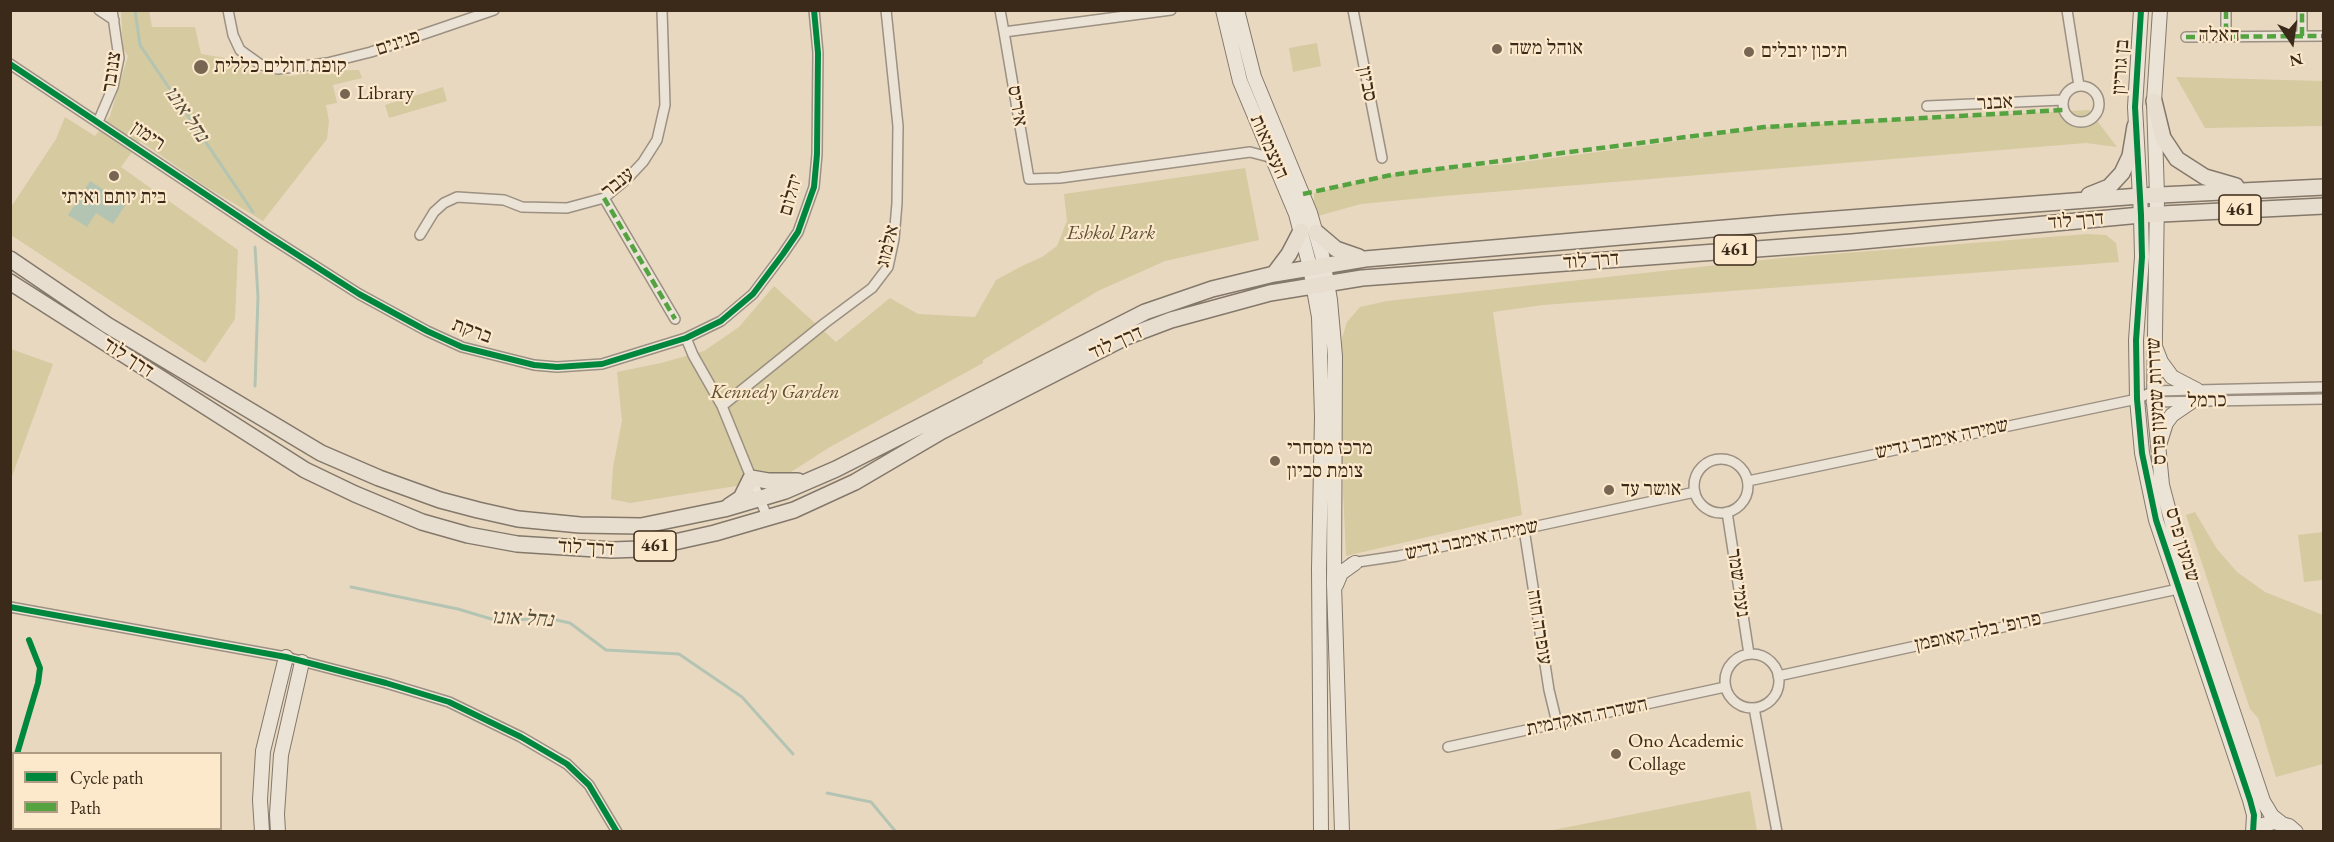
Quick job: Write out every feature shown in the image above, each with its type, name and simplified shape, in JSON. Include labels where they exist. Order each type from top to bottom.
[{"type":"main road","points":[[2154,101],[2163,138],[2182,164],[2193,172],[2217,182],[2257,189]]},
{"type":"main road","points":[[2067,202],[2095,194],[2116,181],[2130,156],[2135,126]]},
{"type":"main road","name":"דרך לוד","points":[[10,259],[107,325],[321,453],[379,478],[440,500],[518,519],[611,527],[641,526],[724,509],[814,479],[1145,312],[1212,289],[1274,274],[1365,259],[1783,223],[2140,196],[2324,187]]},
{"type":"main road","name":"דרך לוד","points":[[10,282],[304,471],[422,522],[468,535],[517,543],[612,550],[640,549],[768,519],[855,482],[942,431],[1125,337],[1171,320],[1232,302],[1321,284],[1407,274],[1852,242],[2149,215],[2324,206]]},
{"type":"main road","points":[[1274,274],[1308,232],[1338,250],[1365,259]]},
{"type":"main road","points":[[724,509],[741,498],[751,477],[789,483],[814,479]]},
{"type":"street","name":"צנובר","points":[[98,122],[113,87],[119,58],[113,15],[99,10]]},
{"type":"street","name":"פנינים","points":[[228,10],[233,34],[240,50],[261,65],[278,69],[327,63],[371,52],[494,10]]},
{"type":"street","name":"ענבר","points":[[420,235],[434,212],[444,203],[457,197],[504,200],[522,207],[567,208],[604,198],[628,178],[643,162],[657,140],[665,105],[662,10]]},
{"type":"street","name":"יהלום","points":[[686,338],[721,321],[753,294],[798,232],[814,187],[817,154],[818,53],[814,10]]},
{"type":"street","name":"אלמוג","points":[[722,406],[825,322],[872,288],[888,267],[894,240],[897,203],[898,126],[886,10]]},
{"type":"street","name":"איריס","points":[[1000,10],[1029,179],[1060,178],[1250,152]]},
{"type":"street","points":[[1004,32],[1102,14],[1172,10]]},
{"type":"street","name":"העצמאות","points":[[1223,10],[1240,81],[1308,232]]},
{"type":"street","name":"העצמאות","points":[[1237,10],[1254,77],[1303,194],[1308,232],[1321,284]]},
{"type":"street","name":"סביון","points":[[1353,10],[1382,158]]},
{"type":"street","points":[[2067,10],[2079,86]]},
{"type":"street","name":"בן גוריון","points":[[2135,126],[2141,10]]},
{"type":"street","name":"שדרות שמעון פרס","points":[[2142,257],[2149,215],[2157,196],[2154,101],[2160,10]]},
{"type":"street","points":[[2226,10],[2226,36]]},
{"type":"street","points":[[2302,10],[2302,36]]},
{"type":"street","name":"האלה","points":[[2186,36],[2324,36]]},
{"type":"street","name":"רימון","points":[[10,64],[268,236]]},
{"type":"street","points":[[2079,86],[2090,88],[2098,97],[2099,108],[2092,118],[2082,122],[2071,119],[2064,110],[2063,100],[2069,90],[2079,86]]},
{"type":"street","name":"אבנר","points":[[1928,106],[2063,100]]},
{"type":"street","name":"שדרות שמעון פרס","points":[[2135,126],[2140,196],[2149,215],[2154,397],[2158,453],[2167,506],[2181,557],[2263,801],[2272,816],[2296,831]]},
{"type":"street","points":[[1250,152],[1259,143],[1262,134]]},
{"type":"street","points":[[1250,152],[1273,158]]},
{"type":"street","points":[[604,198],[675,319]]},
{"type":"street","name":"ברקת","points":[[268,236],[359,294],[408,321],[462,347],[486,355],[557,368],[602,364],[686,338]]},
{"type":"street","name":"שמעון פרס","points":[[2142,257],[2136,340],[2137,399],[2142,453],[2150,497],[2178,589],[2250,800],[2254,815],[2254,831]]},
{"type":"street","points":[[1321,284],[1335,356],[1334,592],[1342,831]]},
{"type":"street","points":[[1321,284],[1319,568],[1321,831]]},
{"type":"street","points":[[686,338],[722,406],[768,519]]},
{"type":"street","points":[[2154,340],[2161,362],[2172,377],[2194,396],[2166,423],[2158,453]]},
{"type":"street","name":"כרמל","points":[[2137,399],[2324,387]]},
{"type":"street","name":"כרמל","points":[[2154,397],[2324,399]]},
{"type":"street","name":"שמירה אימבר גדיש","points":[[1748,481],[2137,399]]},
{"type":"street","points":[[1715,460],[1732,462],[1739,466],[1748,481],[1748,489],[1742,502],[1727,512],[1708,510],[1702,505],[1695,492],[1696,476],[1701,468],[1715,460]]},
{"type":"street","name":"שמירה אימבר גדיש","points":[[1319,568],[1398,556],[1695,492]]},
{"type":"street","name":"נעמי שמר","points":[[1727,512],[1749,654]]},
{"type":"street","name":"עופרה חזה","points":[[1524,529],[1549,690],[1557,723]]},
{"type":"street","points":[[1334,541],[1339,557],[1355,563]]},
{"type":"street","points":[[1334,592],[1341,573],[1355,563]]},
{"type":"street","name":"פרופ' בלה קאופמן","points":[[1778,676],[2178,589]]},
{"type":"street","points":[[10,607],[286,657],[449,702],[521,737],[567,764],[589,785],[617,831]]},
{"type":"street","points":[[1749,654],[1764,657],[1776,668],[1778,676],[1779,683],[1773,697],[1762,706],[1755,708],[1739,705],[1733,701],[1725,687],[1730,666],[1741,656],[1749,654]]},
{"type":"street","points":[[262,831],[260,800],[264,751],[286,657]]},
{"type":"street","points":[[278,831],[281,755],[302,662]]},
{"type":"street","name":"השדרה האקדמית","points":[[1448,747],[1725,687]]},
{"type":"street","points":[[1755,708],[1777,831]]},
{"type":"street","points":[[2254,831],[2268,823],[2282,823]]},
{"type":"green space","points":[[121,11],[149,11],[152,27],[195,27],[201,54],[231,59],[265,74],[291,76],[319,71],[359,70],[362,78],[333,85],[337,103],[326,105],[329,121],[327,139],[263,221],[205,186],[140,141],[121,167],[238,250],[235,319],[205,363],[11,235],[11,207],[56,139],[65,117],[95,136],[110,116],[128,56],[123,49]]},
{"type":"green space","points":[[1317,43],[1321,66],[1293,72],[1289,48]]},
{"type":"green space","points":[[2176,77],[2323,81],[2323,126],[2205,128]]},
{"type":"green space","points":[[443,87],[447,101],[389,118],[385,105]]},
{"type":"green space","points":[[2089,110],[2117,147],[2086,143],[1444,196],[1361,204],[1314,217],[1314,193],[1409,172],[1507,164],[1764,127]]},
{"type":"green space","name":"Kennedy Garden","points":[[1245,168],[1259,240],[1165,261],[1098,291],[983,360],[983,363],[830,447],[780,479],[630,503],[611,499],[613,467],[622,421],[617,372],[704,351],[739,327],[774,286],[836,342],[890,298],[918,314],[975,317],[996,280],[1042,257],[1057,246],[1067,221],[1064,194]]},
{"type":"green space","points":[[2087,234],[2106,235],[2116,243],[2119,262],[1543,305],[1493,312],[1522,515],[1346,556],[1338,381],[1342,338],[1347,322],[1360,307],[1387,301],[1782,258]]},
{"type":"green space","points":[[10,349],[53,364],[11,479]]},
{"type":"green space","points":[[2195,512],[2217,549],[2237,572],[2265,592],[2323,615],[2323,764],[2276,777],[2258,718],[2250,709],[2186,515]]},
{"type":"green space","points":[[2323,532],[2323,580],[2304,582],[2298,535]]},
{"type":"green space","points":[[1750,791],[1757,831],[1548,831]]},
{"type":"shaded area","points":[[90,181],[126,204],[113,224],[96,213],[87,227],[68,215]]},
{"type":"waterway","name":"נחל אונו","points":[[135,10],[140,45],[253,212]]},
{"type":"waterway","name":"נחל אונו","points":[[255,247],[258,297],[255,386]]},
{"type":"waterway","name":"נחל אונו","points":[[351,587],[458,609],[498,621],[547,618],[570,623],[606,650],[679,654],[742,697],[793,754]]},
{"type":"waterway","name":"נחל אונו","points":[[827,793],[871,802],[896,832]]},
{"type":"marked path","points":[[2226,10],[2226,36]]},
{"type":"marked path","points":[[2302,10],[2302,36]]},
{"type":"marked path","points":[[2186,37],[2324,36]]},
{"type":"marked path","points":[[1303,194],[1391,175],[1764,127],[2064,110]]},
{"type":"marked path","points":[[604,198],[675,319]]},
{"type":"cycle path","points":[[10,64],[268,236],[359,294],[427,331],[462,347],[534,365],[557,367],[602,364],[686,338],[721,321],[753,294],[798,232],[814,187],[817,154],[818,53],[814,10]]},
{"type":"cycle path","points":[[2141,10],[2135,107],[2142,257],[2136,340],[2137,399],[2142,453],[2156,520],[2250,800],[2254,815],[2253,832]]},
{"type":"cycle path","points":[[10,607],[286,657],[449,702],[521,737],[567,764],[589,785],[617,832]]},
{"type":"cycle path","points":[[18,752],[38,683],[40,668],[29,640]]},
{"type":"place","name":"אוהל משה","points":[[1497,49]]},
{"type":"place","name":"תיכון יובלים","points":[[1749,52]]},
{"type":"place","name":"קופת חולים כללית","points":[[201,67]]},
{"type":"place","name":"Library","points":[[345,94]]},
{"type":"place","name":"בית יותם ואיתי","points":[[114,176]]},
{"type":"place","name":"מרכז מסחרי צומת סביון","points":[[1275,461]]},
{"type":"place","name":"אושר עד","points":[[1609,490]]},
{"type":"place","name":"Ono Academic Collage","points":[[1616,754]]},
{"type":"park label","name":"Eshkol Park","points":[[1111,234]]}]
